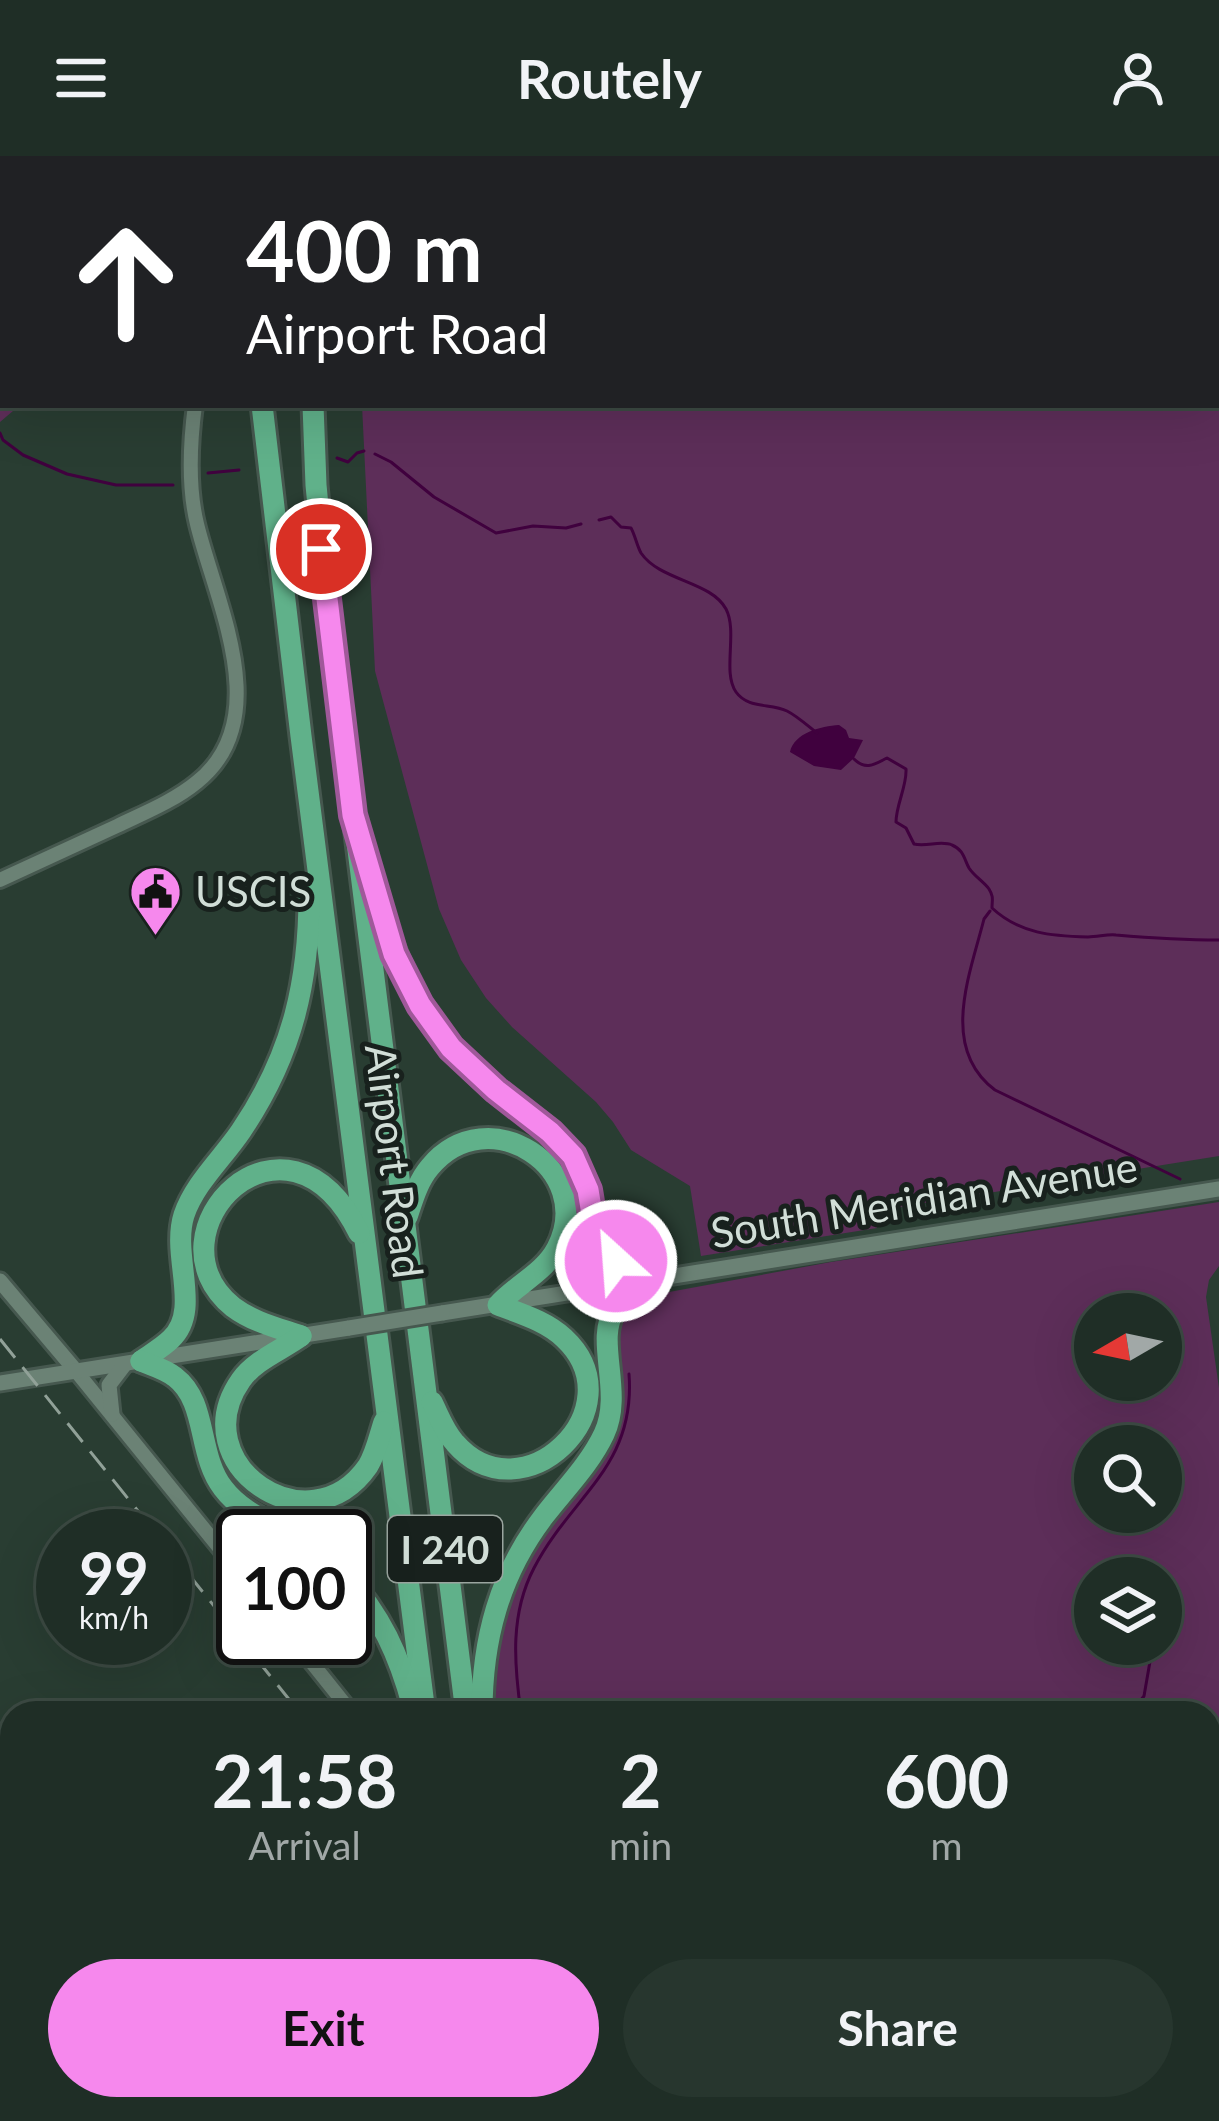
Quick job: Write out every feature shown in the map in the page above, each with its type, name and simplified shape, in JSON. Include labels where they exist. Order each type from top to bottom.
[{"type":"highway","name":"Airport Road","points":[[262,408],[423,1701]]},
{"type":"highway","name":"Airport Road","points":[[313,408],[321,549],[464,1701]]},
{"type":"highway","points":[[133,1362],[170,1341],[180,1329],[186,1303],[179,1251],[183,1218],[199,1185],[267,1088],[297,1013],[308,945],[309,891],[301,736]]},
{"type":"highway","points":[[353,815],[384,925],[420,1005],[469,1067],[573,1156],[588,1190],[595,1232],[608,1255],[660,1278]]},
{"type":"highway","points":[[404,1224],[419,1182],[450,1149],[489,1138],[516,1143],[538,1156],[561,1192],[565,1206],[562,1235],[547,1263],[498,1305],[551,1327],[572,1346],[587,1384],[586,1409],[566,1445],[542,1462],[527,1467],[495,1466],[466,1454],[447,1433],[424,1385]]},
{"type":"highway","points":[[301,1336],[244,1314],[216,1288],[205,1241],[217,1204],[244,1179],[279,1170],[296,1172],[334,1192],[367,1250]]},
{"type":"highway","points":[[483,1701],[491,1620],[511,1568],[600,1442],[610,1418],[610,1319],[626,1298],[660,1278]]},
{"type":"highway","points":[[301,1336],[242,1378],[229,1409],[226,1424],[233,1455],[254,1483],[286,1500],[323,1498],[340,1490],[368,1466],[387,1410]]},
{"type":"highway","points":[[133,1362],[167,1372],[188,1390],[207,1460],[224,1490],[245,1509]]},
{"type":"highway","points":[[372,1609],[402,1666],[412,1701]]},
{"type":"main road","name":"South Meridian Avenue","points":[[0,1383],[1219,1189]]},
{"type":"main road","points":[[0,1280],[76,1371]]},
{"type":"main road","points":[[112,1414],[109,1385],[133,1362]]},
{"type":"street","points":[[0,880],[161,804],[197,782],[226,746],[238,696],[234,660],[192,495],[195,408]]},
{"type":"street","points":[[76,1371],[216,1543]]},
{"type":"street","points":[[314,1665],[342,1701]]},
{"type":"shaded area","points":[[0,408],[16,408],[0,422]]},
{"type":"shaded area","points":[[362,408],[1219,408],[1219,1156],[875,1211],[877,1228],[701,1256],[690,1186],[631,1150],[596,1102],[486,998],[461,960],[439,909],[375,671]]},
{"type":"shaded area","points":[[839,725],[849,738],[863,740],[841,770],[814,766],[790,752],[803,735]]},
{"type":"shaded area","points":[[1219,1202],[1219,1266],[1209,1280],[1206,1297],[1219,1388],[1219,1701],[485,1701],[518,1566],[597,1456],[613,1322],[642,1297],[831,1262]]},
{"type":"waterway","points":[[0,433],[23,455],[67,474],[116,485],[173,485]]},
{"type":"waterway","points":[[337,458],[348,462],[364,451]]},
{"type":"waterway","points":[[375,454],[434,497],[496,533],[581,524]]},
{"type":"waterway","points":[[208,473],[239,470]]},
{"type":"waterway","points":[[599,520],[611,517],[621,527],[631,528],[649,562],[719,600],[731,629],[732,684],[741,697],[787,711],[817,733]]},
{"type":"waterway","points":[[854,759],[867,766],[887,758],[906,769],[896,822],[906,828],[914,844],[948,844],[959,849],[989,889],[992,908],[1014,923],[1062,936],[1219,940]]},
{"type":"waterway","points":[[990,911],[984,919],[963,1009],[963,1032],[978,1073],[995,1090],[1180,1179]]},
{"type":"waterway","points":[[520,1701],[516,1639],[526,1585],[549,1543],[612,1457],[628,1406],[629,1374]]},
{"type":"waterway","points":[[1140,1701],[1149,1665]]},
{"type":"railway","points":[[0,1339],[136,1509]]},
{"type":"railway","points":[[192,1579],[290,1701]]},
{"type":"place","name":"USCIS","points":[[156,937]]},
{"type":"route","points":[[321,549],[353,815],[394,954],[406,982],[451,1048],[573,1156],[588,1190],[595,1232],[616,1261]]}]
